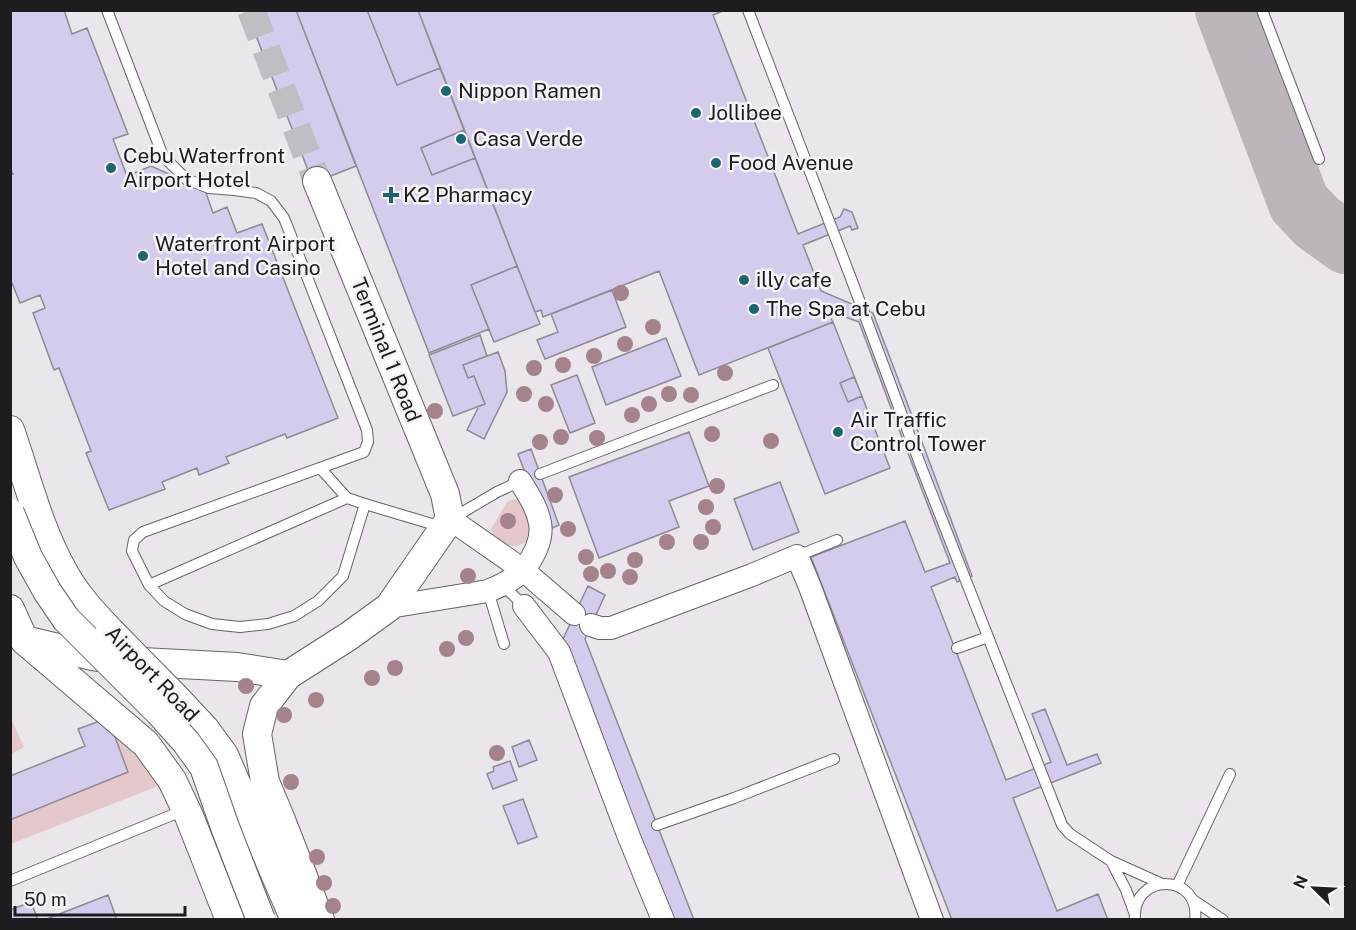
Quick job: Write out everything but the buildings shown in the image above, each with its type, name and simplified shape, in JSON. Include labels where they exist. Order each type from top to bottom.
[{"type":"street","name":"Terminal 1 Road","points":[[317,182],[445,494],[447,524]]},
{"type":"street","name":"Airport Road","points":[[10,430],[48,542],[65,575],[84,603],[205,729],[224,756],[295,920]]},
{"type":"street","points":[[389,606],[495,588],[523,570],[539,545],[540,525],[529,478]]},
{"type":"street","name":"Airport Road","points":[[10,513],[28,557],[66,619],[159,712],[186,742],[204,767],[261,920]]},
{"type":"street","points":[[320,920],[265,782],[257,734],[264,706],[288,675],[349,636],[389,606],[447,524],[523,570],[583,620],[600,628],[611,628],[797,556],[932,920]]},
{"type":"street","points":[[524,606],[559,652],[633,835],[663,920]]},
{"type":"street","points":[[10,609],[24,640],[146,744],[172,780],[189,816],[230,920]]},
{"type":"street","points":[[24,640],[92,656],[142,662],[237,667],[288,675]]},
{"type":"lane","points":[[107,10],[163,156],[186,179],[209,188],[256,193],[271,201],[284,218],[367,430],[368,442],[364,452],[143,532],[134,540],[132,551],[149,585],[164,601],[178,610],[212,624],[240,627],[268,624],[294,616],[318,601],[343,576],[365,504]]},
{"type":"lane","points":[[748,10],[922,469],[1062,825],[1070,834],[1111,861],[1160,883],[1169,883],[1187,891],[1196,908],[1196,920]]},
{"type":"lane","points":[[1262,10],[1319,159]]},
{"type":"lane","points":[[321,469],[347,498],[421,522],[447,524],[497,492],[529,478],[773,385]]},
{"type":"lane","points":[[149,585],[347,498]]},
{"type":"lane","points":[[797,556],[837,540]]},
{"type":"lane","points":[[495,588],[524,606]]},
{"type":"lane","points":[[495,588],[504,644]]},
{"type":"lane","points":[[957,648],[988,637]]},
{"type":"lane","points":[[657,825],[834,759]]},
{"type":"lane","points":[[1177,886],[1230,774]]},
{"type":"lane","points":[[10,881],[177,813],[189,816]]},
{"type":"lane","points":[[1111,861],[1126,890],[1135,916]]},
{"type":"lane","points":[[1135,916],[1138,899],[1148,889],[1160,883]]},
{"type":"lane","points":[[1193,900],[1223,920]]},
{"type":"shaded area","points":[[522,500],[528,509],[530,540],[509,546],[492,533],[491,529],[507,502]]},
{"type":"shaded area","points":[[108,718],[163,784],[11,844],[11,820],[128,772]]},
{"type":"shaded area","points":[[11,719],[24,747],[10,754]]},
{"type":"taxiway","points":[[1226,10],[1299,203],[1317,222],[1346,243]]},
{"type":"tunnel","points":[[251,10],[317,181]]},
{"type":"place","name":"Nippon Ramen","points":[[446,91]]},
{"type":"place","name":"Jollibee","points":[[696,113]]},
{"type":"place","name":"Casa Verde","points":[[461,139]]},
{"type":"place","name":"Food Avenue","points":[[716,163]]},
{"type":"place","name":"Cebu Waterfront Airport Hotel","points":[[111,168]]},
{"type":"place","name":"K2 Pharmacy","points":[[391,195]]},
{"type":"place","name":"Waterfront Airport Hotel and Casino","points":[[143,256]]},
{"type":"place","name":"illy cafe","points":[[744,280]]},
{"type":"place","name":"The Spa at Cebu","points":[[754,309]]},
{"type":"place","name":"Air Traffic Control Tower","points":[[838,432]]}]
